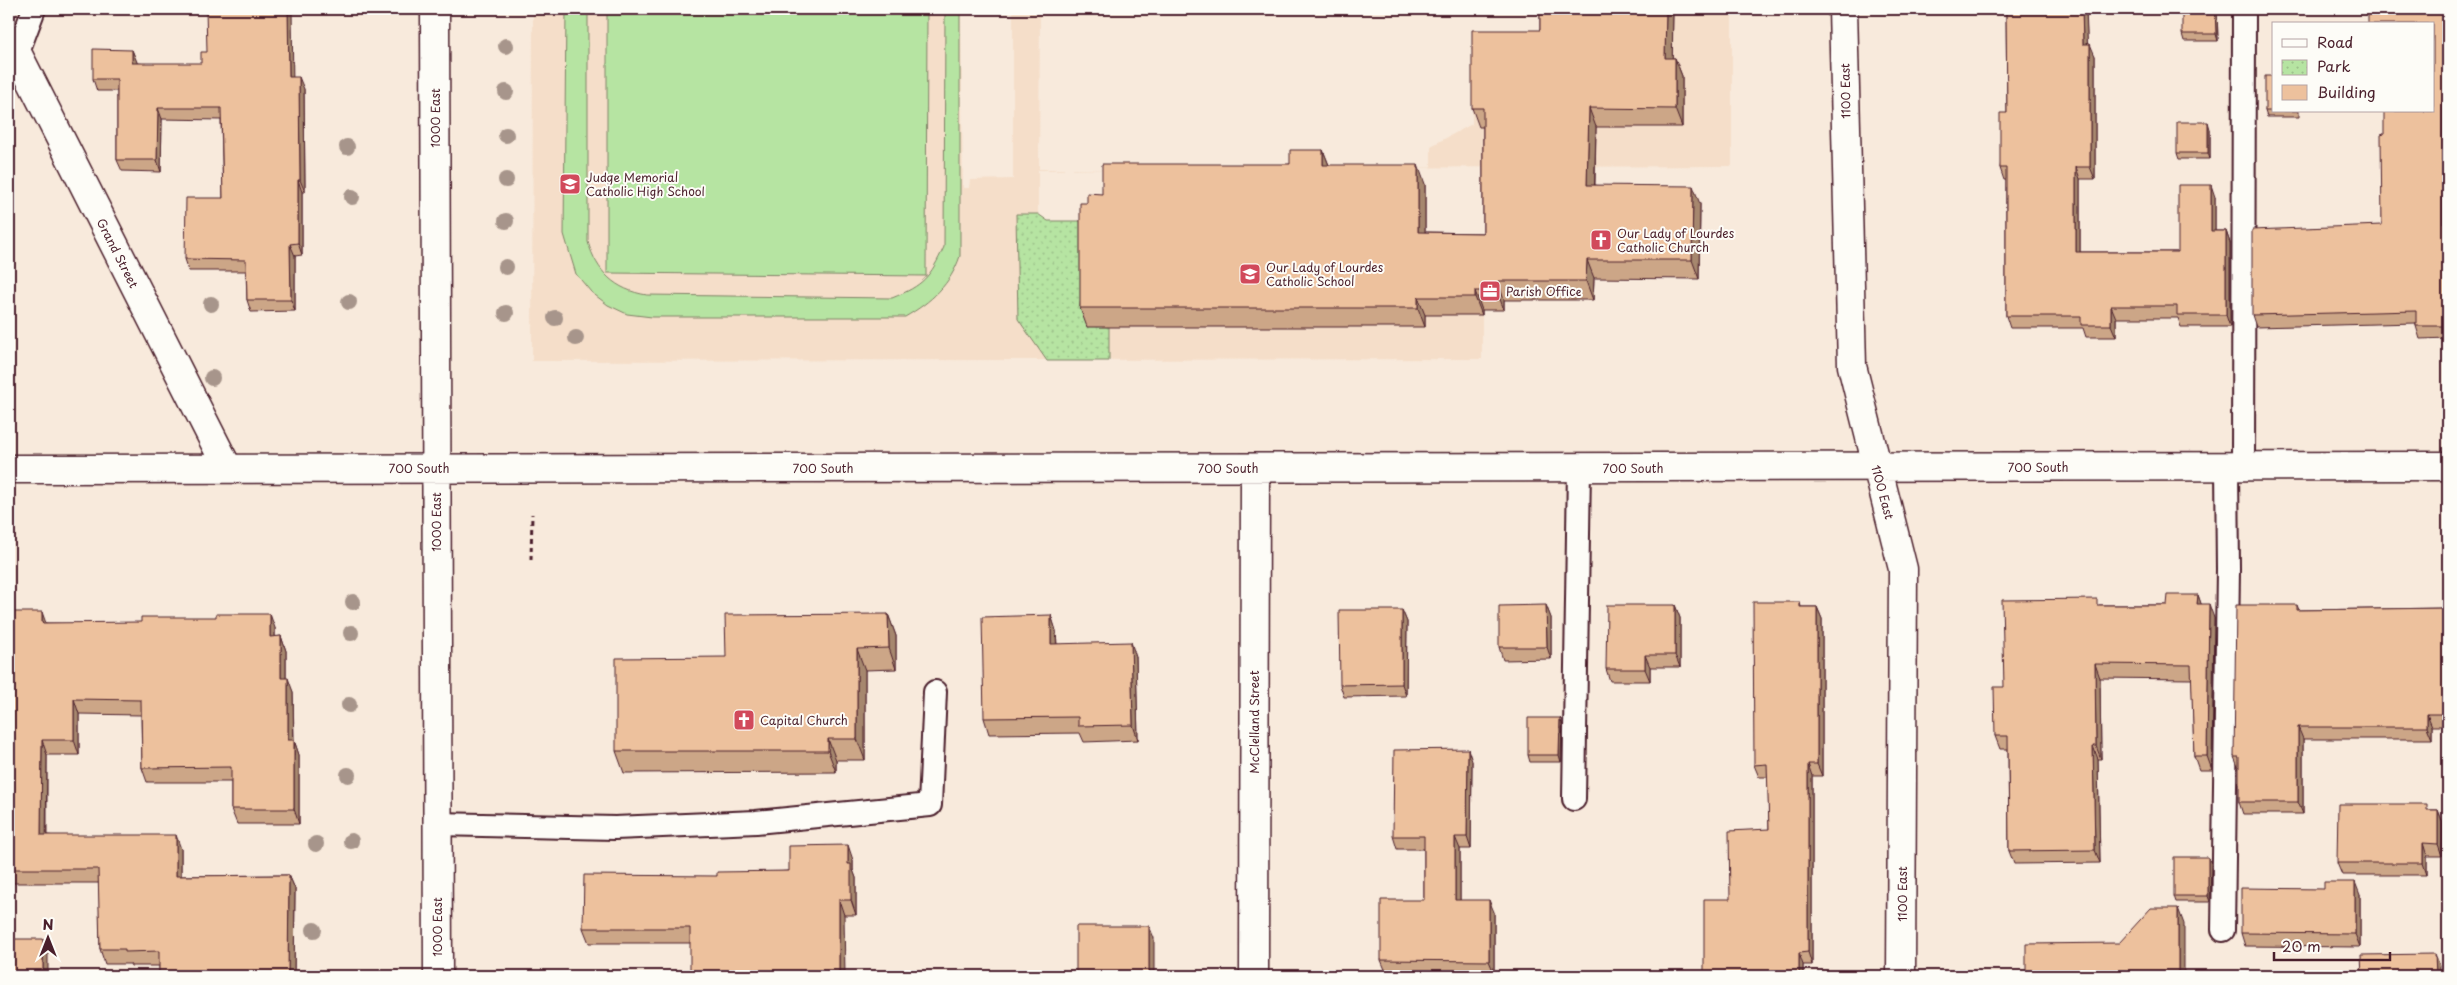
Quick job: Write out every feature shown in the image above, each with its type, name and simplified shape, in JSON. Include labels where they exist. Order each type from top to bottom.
[{"type":"street","name":"1000 East","points":[[435,9],[438,976]]},
{"type":"street","name":"1100 East","points":[[1843,9],[1852,366],[1904,569],[1901,976]]},
{"type":"street","name":"Grand Street","points":[[13,45],[228,469]]},
{"type":"street","name":"700 South","points":[[9,469],[2448,466]]},
{"type":"street","name":"McClelland Street","points":[[1254,468],[1254,976]]},
{"type":"lane","points":[[13,45],[34,9]]},
{"type":"lane","points":[[2223,930],[2228,569],[2235,467],[2244,9]]},
{"type":"lane","points":[[1574,799],[1579,468]]},
{"type":"lane","points":[[437,824],[615,828],[756,822],[930,804],[935,692]]},
{"type":"path","points":[[531,560],[532,514]]},
{"type":"shaded area","points":[[533,9],[607,9],[607,273],[926,276],[927,9],[961,9],[963,188],[969,188],[970,180],[1013,179],[1013,9],[1040,9],[1039,169],[1330,168],[1330,184],[1425,184],[1425,250],[1482,310],[1482,359],[532,361]],"holes":[[[1038,170],[1130,170],[1108,221],[1048,221],[1038,214]]]},
{"type":"shaded area","points":[[1673,9],[1732,9],[1732,166],[1331,168],[1431,167],[1431,146],[1472,124],[1473,42],[1681,127],[1682,77],[1672,76]]},
{"type":"green space","points":[[566,9],[588,9],[588,242],[602,271],[609,278],[626,289],[647,295],[892,298],[912,289],[925,279],[944,247],[945,9],[960,9],[960,256],[945,284],[923,305],[905,317],[652,317],[627,314],[608,305],[591,292],[576,274],[564,234]]},
{"type":"green space","points":[[607,9],[927,9],[926,276],[607,273]]},
{"type":"green space","points":[[1016,214],[1038,214],[1048,221],[1087,221],[1109,262],[1109,361],[1047,361],[1018,319]]},
{"type":"building","points":[[206,9],[288,9],[289,77],[299,77],[300,180],[298,180],[298,243],[290,244],[291,300],[247,300],[246,260],[185,259],[186,198],[223,198],[221,108],[158,108],[157,160],[117,160],[117,79],[93,79],[93,49],[132,50],[132,63],[201,63],[201,52],[207,52]]},
{"type":"building","points":[[1540,9],[1666,9],[1665,58],[1675,58],[1675,109],[1589,108],[1587,185],[1693,186],[1692,260],[1587,260],[1586,281],[1498,281],[1497,291],[1475,291],[1475,297],[1418,297],[1418,308],[1080,308],[1080,203],[1087,203],[1087,193],[1102,194],[1102,164],[1290,164],[1290,150],[1323,150],[1323,165],[1418,165],[1418,232],[1483,233],[1483,108],[1472,108],[1472,30],[1540,30]]},
{"type":"building","points":[[2006,9],[2082,9],[2083,44],[2090,44],[2090,167],[2076,167],[2076,252],[2178,252],[2178,185],[2211,185],[2211,231],[2226,231],[2226,315],[2177,315],[2177,306],[2111,306],[2111,325],[2081,325],[2081,316],[2006,316],[2006,168],[2000,168],[2000,113],[2007,113]]},
{"type":"building","points":[[2182,9],[2215,9],[2216,34],[2182,34]]},
{"type":"building","points":[[2368,9],[2448,9],[2448,102],[2443,102],[2443,223],[2448,223],[2448,326],[2416,326],[2416,311],[2252,315],[2252,230],[2382,225],[2381,135],[2384,134],[2384,112],[2434,112],[2434,22],[2368,22]]},
{"type":"building","points":[[2265,76],[2272,76],[2272,111],[2265,111]]},
{"type":"building","points":[[2177,122],[2208,122],[2208,153],[2177,153]]},
{"type":"building","points":[[2168,595],[2198,595],[2197,604],[2209,604],[2207,756],[2194,756],[2191,665],[2095,664],[2096,746],[2093,746],[2095,850],[2009,851],[2008,736],[1995,736],[1994,687],[2004,687],[2002,600],[2097,599],[2097,605],[2167,605]]},
{"type":"building","points":[[1753,602],[1800,602],[1800,607],[1817,607],[1817,764],[1808,764],[1808,952],[1799,953],[1799,976],[1688,976],[1688,973],[1704,974],[1704,899],[1730,899],[1729,831],[1769,829],[1767,764],[1754,765]]},
{"type":"building","points":[[1546,605],[1547,647],[1499,647],[1499,606]]},
{"type":"building","points":[[1607,605],[1675,605],[1675,655],[1645,655],[1645,669],[1606,669]]},
{"type":"building","points":[[2236,605],[2297,605],[2297,610],[2448,608],[2448,714],[2427,714],[2427,727],[2298,727],[2298,802],[2239,802],[2239,757],[2234,757]]},
{"type":"building","points":[[1339,610],[1402,610],[1402,684],[1340,685]]},
{"type":"building","points":[[9,612],[42,612],[42,623],[141,622],[141,617],[216,617],[216,614],[270,614],[270,637],[281,636],[281,678],[288,678],[288,740],[294,740],[294,809],[231,809],[231,767],[142,768],[141,700],[74,699],[74,740],[42,740],[41,835],[176,835],[176,876],[289,875],[288,976],[159,976],[159,951],[125,952],[125,949],[100,949],[98,869],[9,869]]},
{"type":"building","name":"Capital Church","points":[[888,614],[889,648],[857,649],[857,739],[828,739],[828,751],[616,751],[616,658],[726,657],[725,615]]},
{"type":"building","points":[[1051,615],[1051,644],[1131,642],[1133,725],[1078,726],[1078,717],[984,718],[982,617]]},
{"type":"building","points":[[1528,718],[1560,718],[1559,755],[1528,755]]},
{"type":"building","points":[[1468,749],[1467,837],[1455,837],[1455,900],[1489,900],[1489,961],[1381,960],[1381,900],[1424,900],[1424,836],[1393,836],[1394,750]]},
{"type":"building","points":[[2338,804],[2427,804],[2427,810],[2438,810],[2438,844],[2423,843],[2423,863],[2337,863]]},
{"type":"building","points":[[848,845],[848,864],[851,864],[851,900],[839,900],[839,976],[690,976],[690,928],[583,928],[584,875],[717,876],[717,872],[789,871],[789,846]]},
{"type":"building","points":[[2174,857],[2208,857],[2208,896],[2174,896]]},
{"type":"building","points":[[2324,882],[2355,882],[2355,934],[2241,933],[2241,888],[2324,889]]},
{"type":"building","points":[[2151,908],[2178,908],[2178,976],[2026,976],[2026,944],[2119,943]]},
{"type":"building","points":[[1076,926],[1149,926],[1149,976],[1076,976]]},
{"type":"building","points":[[9,939],[43,939],[43,976],[9,976]]},
{"type":"building","points":[[2435,954],[2436,976],[2362,976],[2361,955]]},
{"type":"place","name":"Judge Memorial Catholic High School","points":[[570,184]]},
{"type":"place","name":"Our Lady of Lourdes Catholic Church","points":[[1601,240]]},
{"type":"place","name":"Our Lady of Lourdes Catholic School","points":[[1250,274]]},
{"type":"place","name":"Parish Office","points":[[1490,291]]},
{"type":"place","name":"Capital Church","points":[[744,720]]}]
